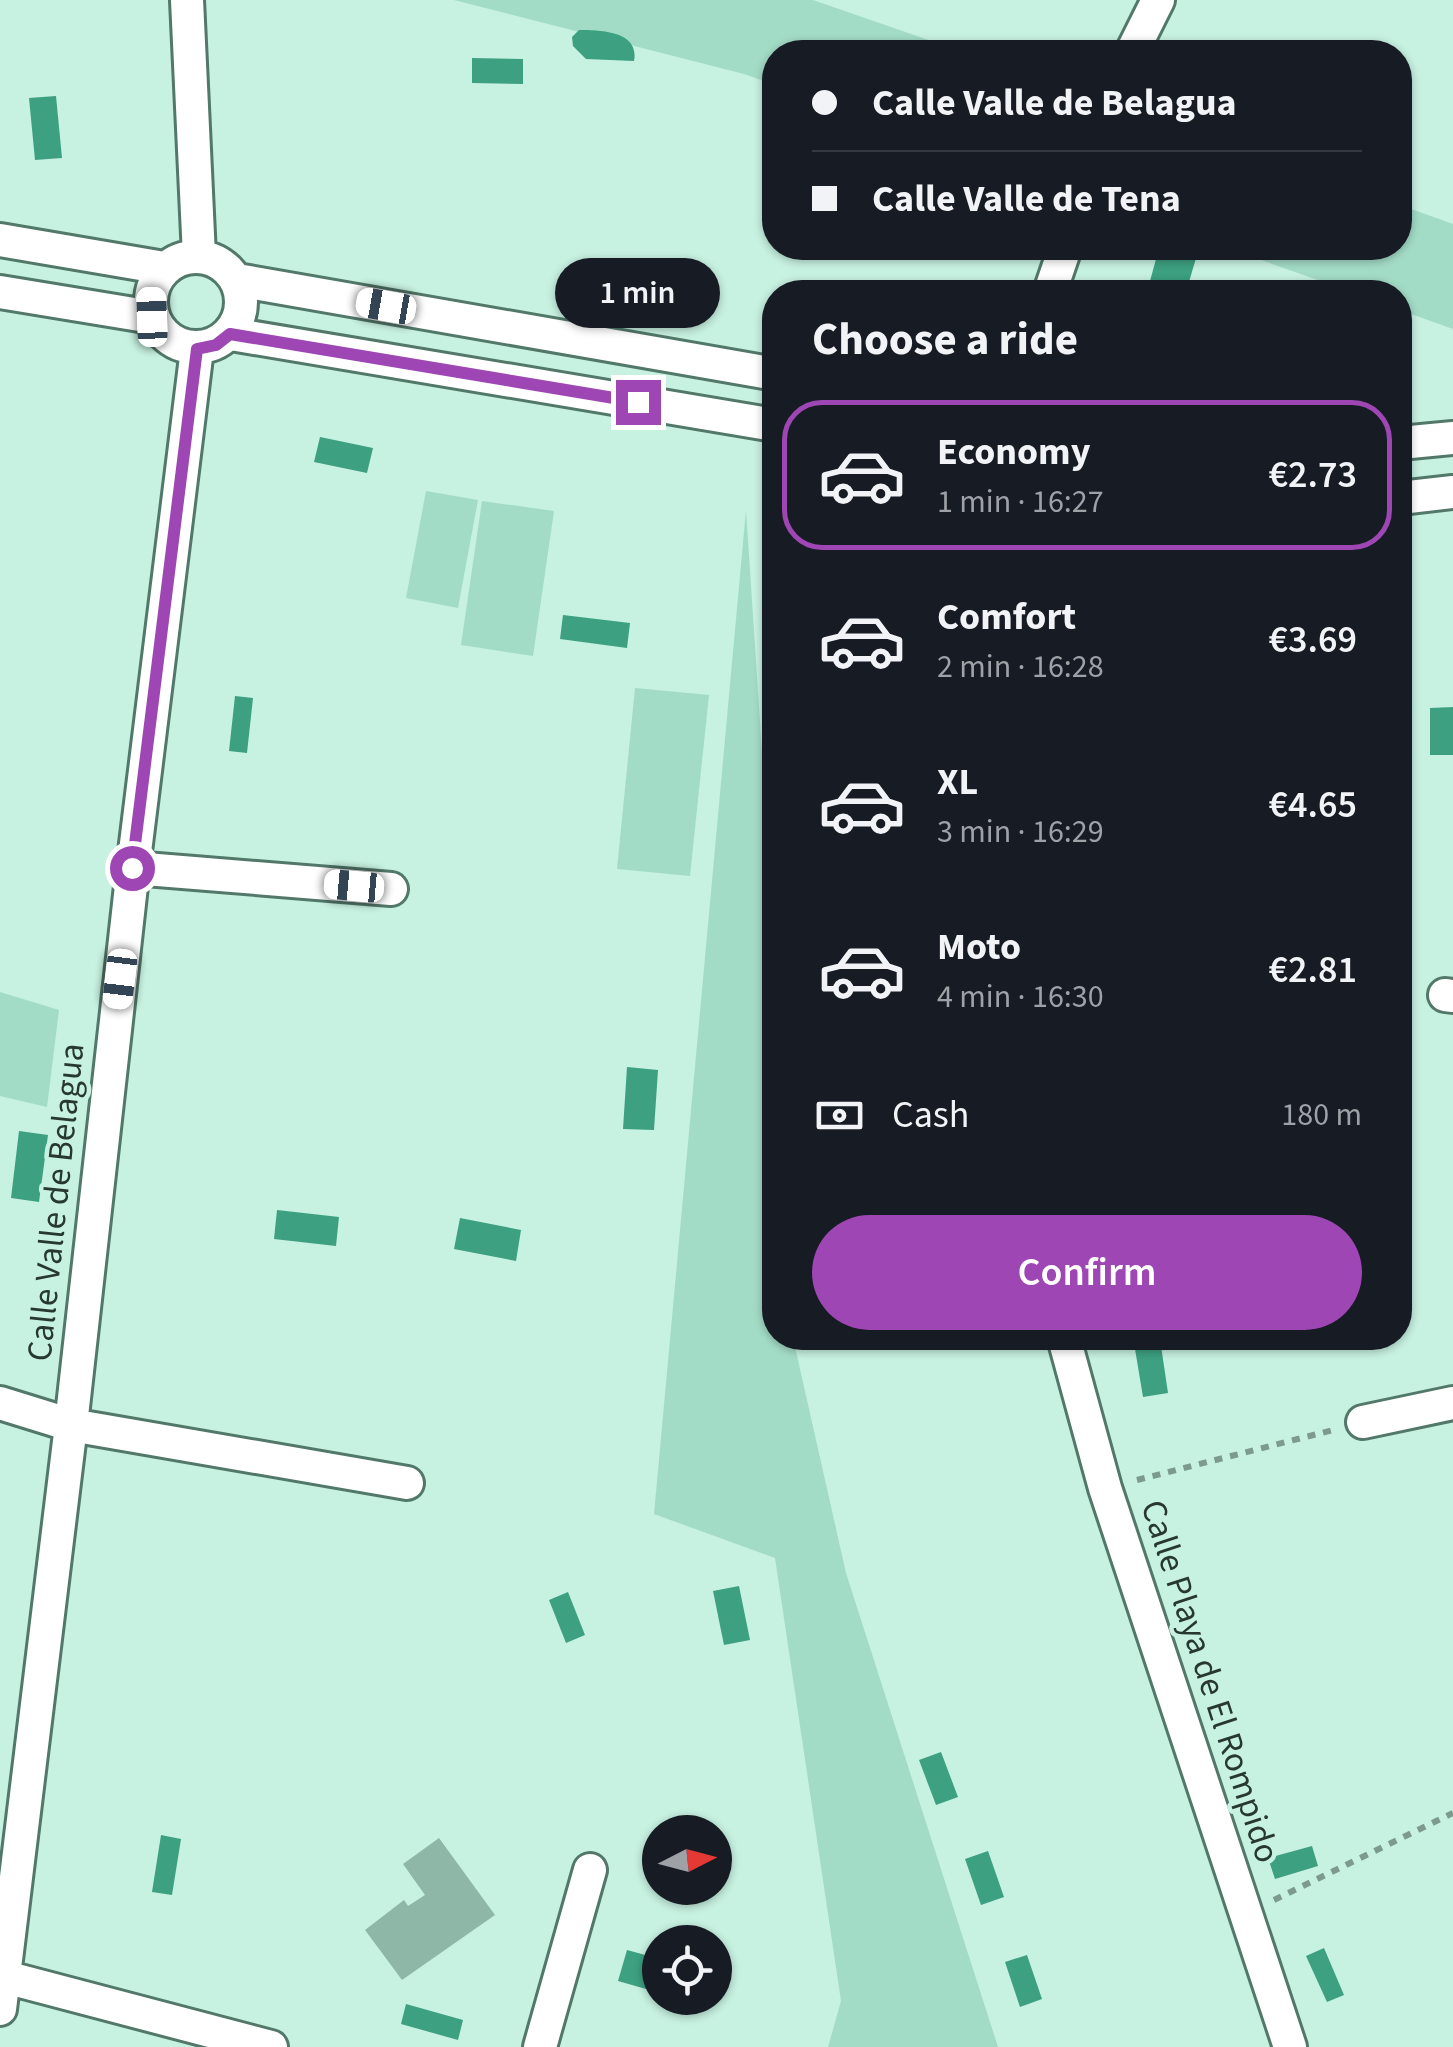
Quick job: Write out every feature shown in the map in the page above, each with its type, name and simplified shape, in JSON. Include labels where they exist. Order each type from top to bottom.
[{"type":"street","points":[[187,0],[199,256]]},
{"type":"street","points":[[1138,40],[1158,0]]},
{"type":"street","points":[[0,240],[164,268]]},
{"type":"street","points":[[199,256],[221,263],[238,280],[243,308],[230,334],[216,345],[197,349],[170,341],[152,317],[151,291],[164,268],[180,259],[199,256]]},
{"type":"street","points":[[238,280],[762,371]]},
{"type":"street","points":[[0,292],[152,317]]},
{"type":"street","points":[[230,334],[762,423]]},
{"type":"street","name":"Calle Valle de Belagua","points":[[197,349],[132,868],[2,1993],[271,2047]]},
{"type":"street","points":[[1412,442],[1453,438]]},
{"type":"street","points":[[1412,497],[1453,492]]},
{"type":"street","points":[[132,868],[391,889]]},
{"type":"street","name":"Calle Playa de El Rompido","points":[[1067,1350],[1105,1488],[1290,2047]]},
{"type":"street","points":[[0,1404],[70,1425],[407,1482]]},
{"type":"street","points":[[1364,1422],[1453,1404]]},
{"type":"street","points":[[540,2047],[590,1870]]},
{"type":"path","points":[[1105,1488],[1364,1422]]},
{"type":"path","points":[[1246,1914],[1453,1813]]},
{"type":"shaded area","points":[[454,0],[813,0],[928,40],[762,40],[762,80]]},
{"type":"shaded area","points":[[579,30],[625,38],[634,51],[634,61],[586,59],[573,46],[572,37]]},
{"type":"shaded area","points":[[472,58],[523,59],[523,84],[472,83]]},
{"type":"shaded area","points":[[56,96],[62,158],[35,160],[29,98]]},
{"type":"shaded area","points":[[1412,209],[1453,224],[1453,329],[1412,314],[1412,280],[1318,280],[1261,260],[1412,260]]},
{"type":"shaded area","points":[[1156,260],[1195,260],[1190,280],[1150,280]]},
{"type":"shaded area","points":[[320,437],[373,448],[367,473],[314,462]]},
{"type":"shaded area","points":[[426,491],[478,500],[458,608],[406,598]]},
{"type":"shaded area","points":[[482,501],[554,511],[533,656],[461,645]]},
{"type":"shaded area","points":[[746,510],[762,752],[762,1350],[796,1350],[846,1573],[998,2047],[828,2047],[841,2001],[775,1558],[654,1514]]},
{"type":"shaded area","points":[[563,615],[630,623],[627,648],[560,639]]},
{"type":"shaded area","points":[[635,688],[709,695],[690,876],[617,869]]},
{"type":"shaded area","points":[[235,696],[253,698],[247,753],[229,751]]},
{"type":"shaded area","points":[[1453,707],[1453,755],[1430,755],[1430,708]]},
{"type":"shaded area","points":[[0,992],[59,1010],[47,1107],[0,1096]]},
{"type":"shaded area","points":[[627,1067],[658,1070],[654,1130],[623,1129]]},
{"type":"shaded area","points":[[19,1131],[48,1135],[39,1202],[11,1198]]},
{"type":"shaded area","points":[[277,1210],[339,1217],[336,1246],[274,1239]]},
{"type":"shaded area","points":[[460,1218],[521,1230],[516,1261],[454,1249]]},
{"type":"shaded area","points":[[1135,1350],[1162,1350],[1168,1393],[1143,1397]]},
{"type":"shaded area","points":[[739,1586],[750,1640],[724,1645],[713,1591]]},
{"type":"shaded area","points":[[568,1592],[585,1635],[566,1643],[549,1600]]},
{"type":"shaded area","points":[[941,1752],[958,1797],[936,1805],[919,1760]]},
{"type":"shaded area","points":[[161,1835],[181,1839],[172,1895],[152,1892]]},
{"type":"shaded area","points":[[1312,1846],[1318,1866],[1275,1879],[1268,1858]]},
{"type":"shaded area","points":[[988,1851],[1004,1897],[981,1905],[965,1859]]},
{"type":"shaded area","points":[[1324,1948],[1344,1995],[1327,2002],[1306,1956]]},
{"type":"shaded area","points":[[627,1950],[642,1954],[642,1988],[618,1981]]},
{"type":"shaded area","points":[[1027,1955],[1042,1999],[1020,2007],[1005,1962]]},
{"type":"shaded area","points":[[406,2004],[463,2020],[458,2040],[401,2024]]},
{"type":"building","points":[[439,1838],[495,1915],[402,1980],[365,1930],[404,1900],[408,1906],[425,1895],[403,1864]]},
{"type":"route","points":[[132,868],[197,349],[216,345],[230,334],[638,402]]}]
